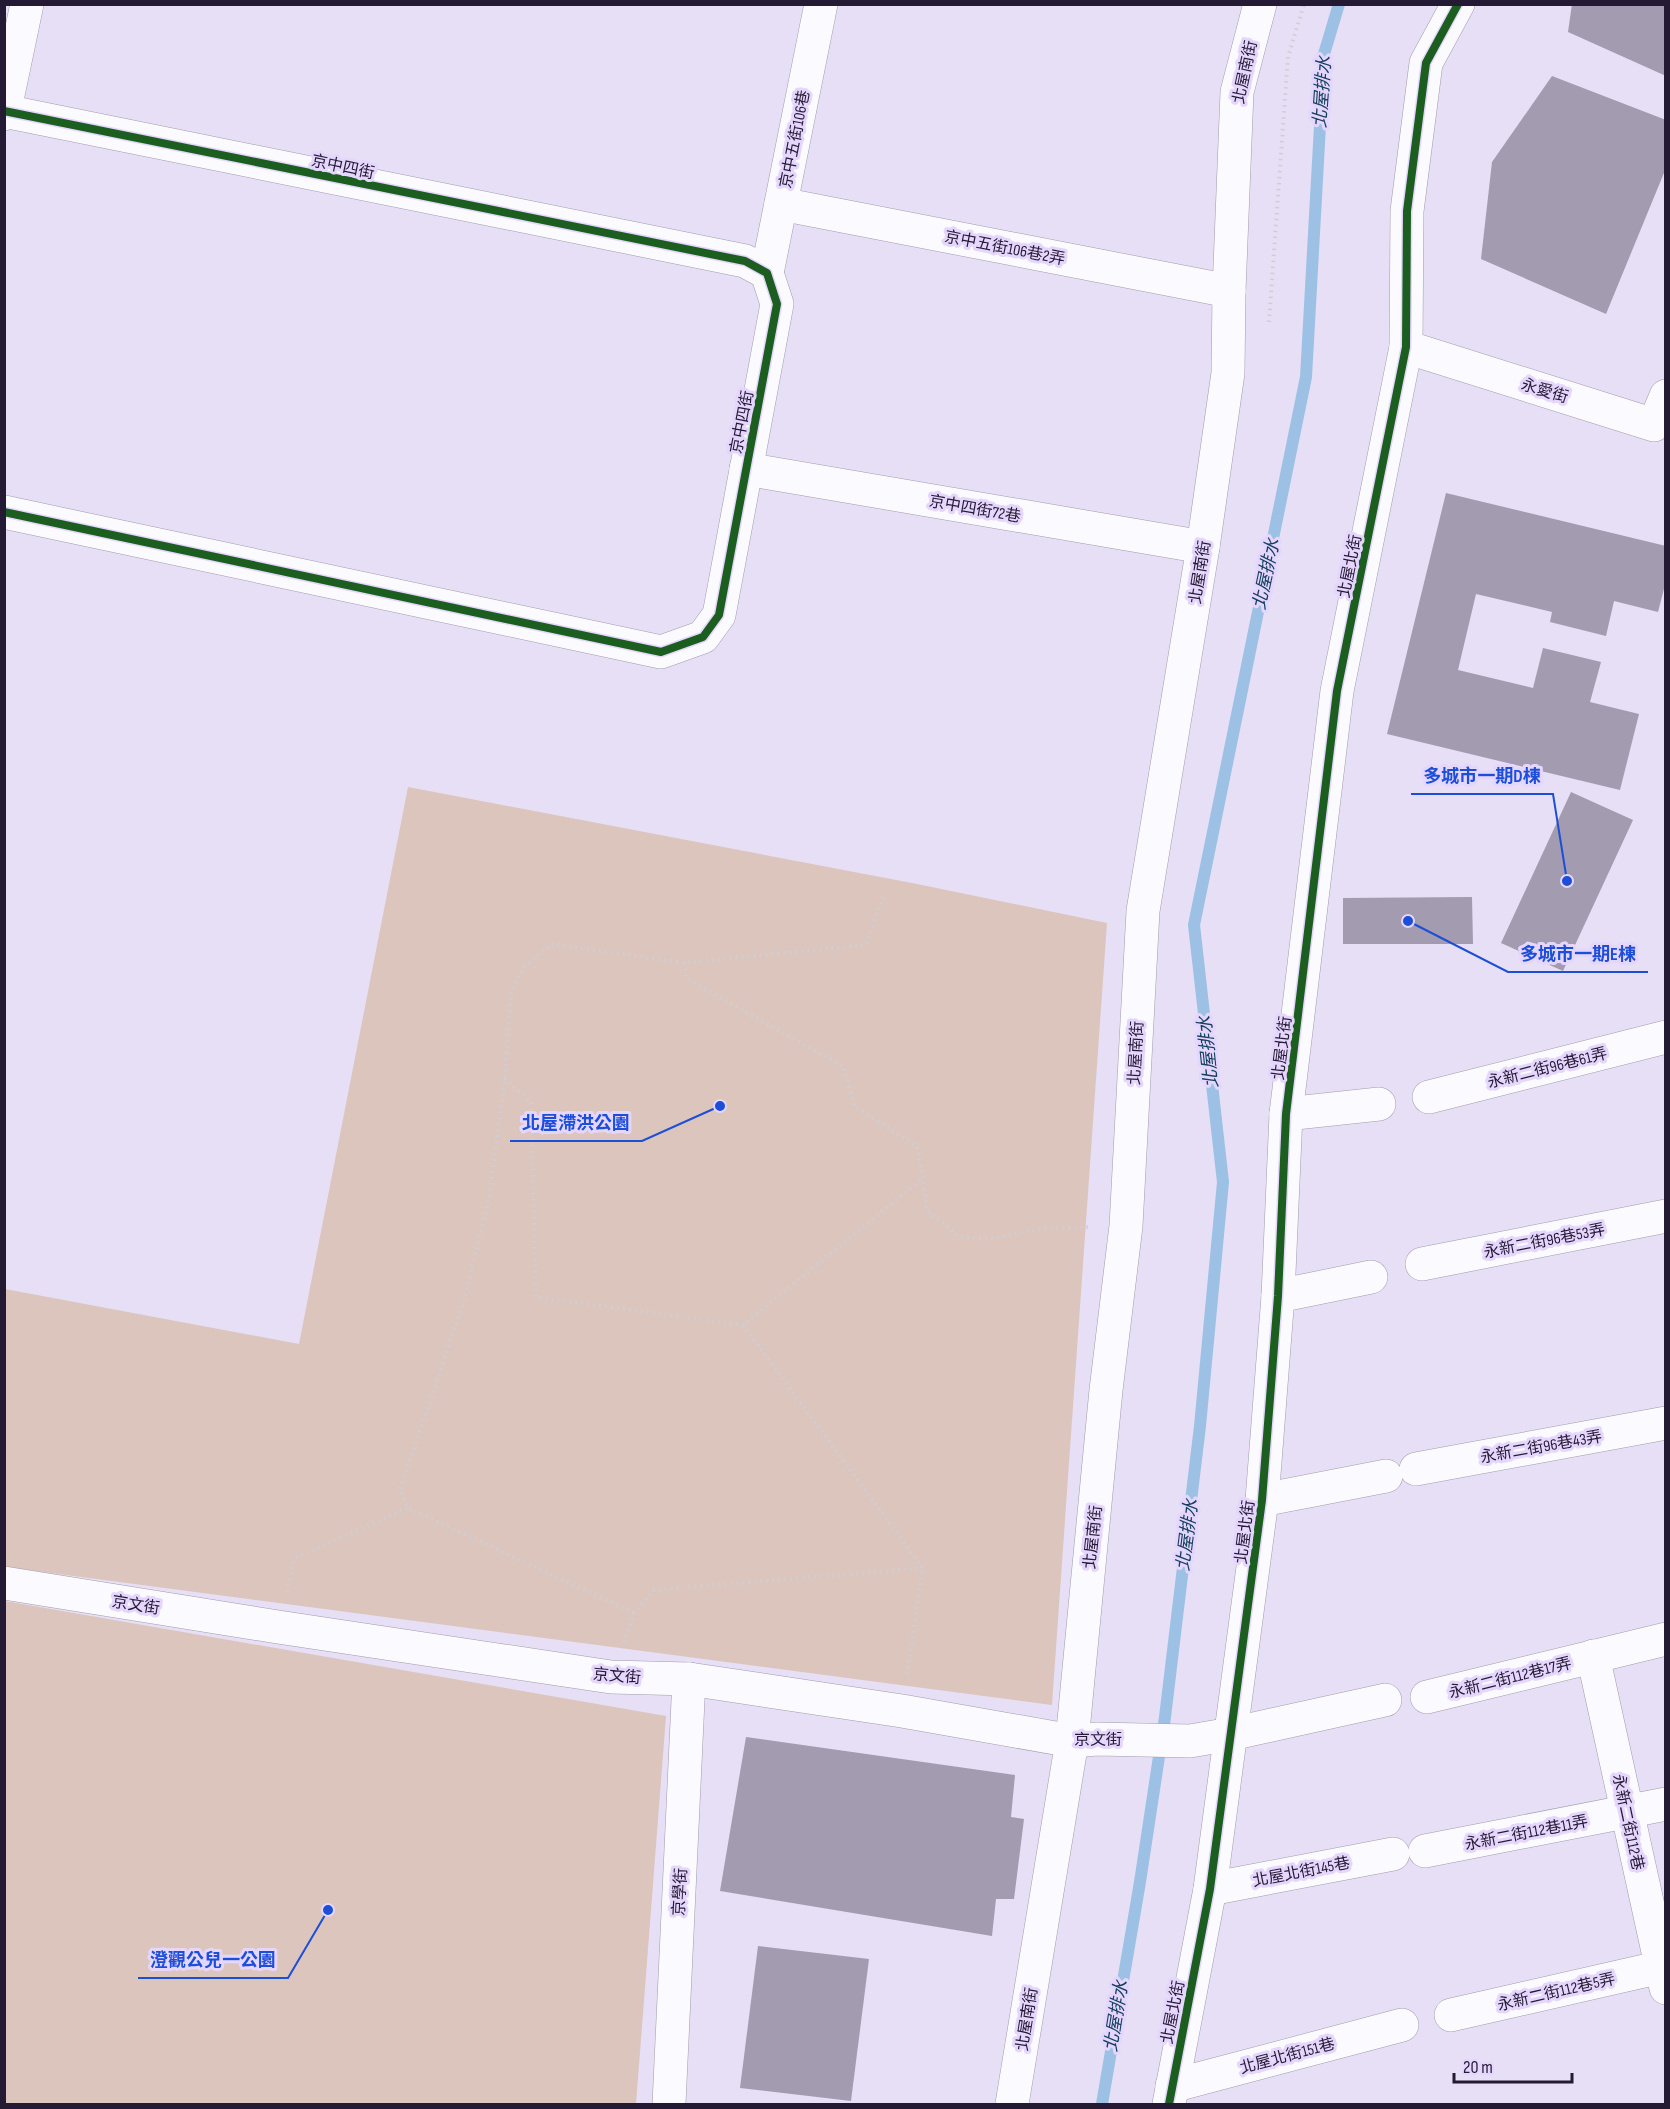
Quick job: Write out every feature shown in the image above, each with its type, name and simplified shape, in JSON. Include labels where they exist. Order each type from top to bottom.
[{"type":"street","points":[[5,112],[27,4]]},
{"type":"street","name":"京中五街106巷","points":[[767,273],[821,4]]},
{"type":"street","name":"北屋南街","points":[[1012,2104],[1085,1740],[1106,1390],[1126,1226],[1143,911],[1203,547],[1228,373],[1228,291],[1237,92],[1260,4]]},
{"type":"street","name":"北屋北街","points":[[1170,2095],[1210,1889],[1262,1500],[1278,1296],[1286,1114],[1337,691],[1406,347],[1407,211],[1426,63],[1458,4]]},
{"type":"street","name":"京中四街","points":[[4,512],[661,652],[703,638],[718,615],[777,304],[767,273],[745,261],[5,112]]},
{"type":"street","name":"京中五街106巷2弄","points":[[781,204],[1228,291]]},
{"type":"street","name":"永愛街","points":[[1406,347],[1654,424],[1665,396]]},
{"type":"street","name":"京中四街72巷","points":[[746,469],[1203,547]]},
{"type":"street","name":"永新二街96巷61弄","points":[[1430,1097],[1665,1037]]},
{"type":"street","points":[[1286,1114],[1379,1104]]},
{"type":"street","name":"永新二街96巷53弄","points":[[1422,1264],[1665,1216]]},
{"type":"street","points":[[1278,1296],[1371,1277]]},
{"type":"street","name":"永新二街96巷43弄","points":[[1262,1500],[1665,1423]]},
{"type":"street","name":"京文街","points":[[4,1583],[611,1677],[689,1679],[1085,1740],[1190,1741],[1385,1700]]},
{"type":"street","name":"永新二街112巷17弄","points":[[1427,1697],[1665,1639]]},
{"type":"street","name":"永新二街112巷","points":[[1593,1656],[1664,1973]]},
{"type":"street","name":"京學街","points":[[669,2104],[689,1679]]},
{"type":"street","name":"永新二街112巷11弄","points":[[1425,1851],[1665,1804]]},
{"type":"street","name":"北屋北街145巷","points":[[1210,1889],[1393,1854]]},
{"type":"street","name":"永新二街112巷5弄","points":[[1451,2015],[1664,1973]]},
{"type":"street","name":"北屋北街151巷","points":[[1170,2095],[1402,2025]]},
{"type":"path","points":[[634,1613],[408,1508],[400,1489],[464,1301],[489,1198],[505,1078],[511,991],[525,966],[551,944],[585,947],[684,963],[866,945],[884,894]]},
{"type":"path","points":[[684,963],[687,979],[843,1066],[855,1107],[917,1146],[924,1178],[927,1211],[960,1237],[993,1238],[1039,1229],[1126,1226]]},
{"type":"path","points":[[505,1078],[531,1102],[536,1297],[743,1325],[923,1568],[902,1711]]},
{"type":"path","points":[[743,1325],[924,1178]]},
{"type":"path","points":[[278,1627],[296,1558],[408,1508]]},
{"type":"path","points":[[611,1677],[634,1613],[654,1590],[923,1568]]},
{"type":"shaded area","points":[[408,787],[912,883],[1107,923],[1052,1705],[5,1567],[5,1289],[299,1344]]},
{"type":"shaded area","points":[[5,1601],[666,1716],[636,2104],[5,2104]]},
{"type":"building","points":[[1572,4],[1666,4],[1666,76],[1568,32]]},
{"type":"building","points":[[1552,76],[1666,120],[1666,168],[1606,314],[1481,259],[1492,162]]},
{"type":"building","points":[[1446,493],[1666,546],[1666,581],[1658,612],[1614,601],[1606,636],[1550,622],[1552,612],[1476,594],[1458,670],[1533,688],[1543,648],[1601,662],[1590,702],[1639,714],[1620,790],[1387,734]]},
{"type":"building","points":[[1571,792],[1633,820],[1563,971],[1501,943]]},
{"type":"building","points":[[1472,897],[1473,944],[1343,944],[1343,898]]},
{"type":"building","points":[[746,1737],[1015,1775],[1011,1817],[1024,1819],[1014,1899],[996,1899],[992,1936],[720,1891]]},
{"type":"building","points":[[758,1946],[869,1959],[851,2101],[740,2088]]},
{"type":"waterway","name":"北屋排水","points":[[1102,2104],[1140,1882],[1165,1717],[1200,1426],[1223,1182],[1194,925],[1306,377],[1324,54],[1339,4]]},
{"type":"cycle path","points":[[1169,2104],[1210,1889],[1262,1500],[1278,1296],[1286,1114],[1337,691],[1406,347],[1407,211],[1426,63],[1458,4]]},
{"type":"cycle path","points":[[4,111],[745,261],[767,273],[777,304],[719,615],[703,637],[661,652],[4,512]]},
{"type":"place","name":"多城市一期D棟","points":[[1567,881]]},
{"type":"place","name":"多城市一期E棟","points":[[1408,921]]},
{"type":"place","name":"北屋滯洪公園","points":[[720,1106]]},
{"type":"place","name":"澄觀公兒一公園","points":[[328,1910]]}]
